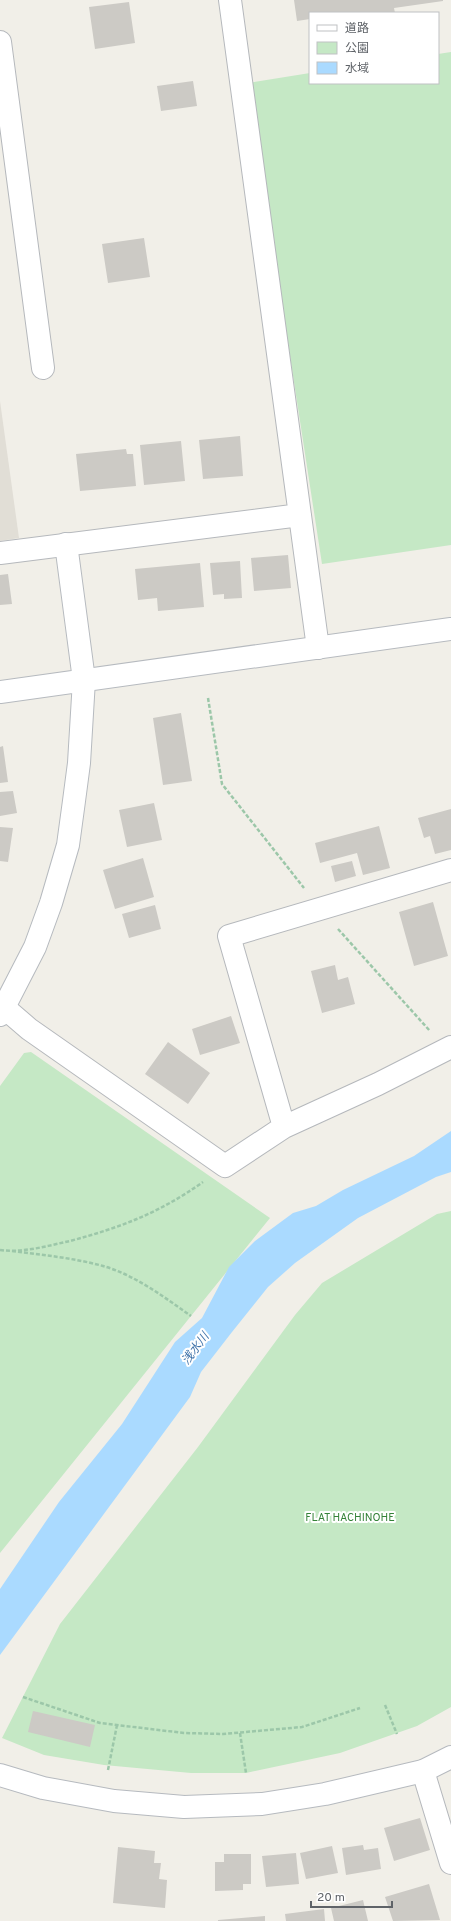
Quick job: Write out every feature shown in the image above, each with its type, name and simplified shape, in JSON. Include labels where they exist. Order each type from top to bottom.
[{"type":"street","points":[[230,0],[318,648]]},
{"type":"street","points":[[0,42],[43,368]]},
{"type":"street","points":[[0,553],[300,515]]},
{"type":"street","points":[[66,544],[84,680],[79,763],[68,845],[35,946],[2,1009],[225,1166],[284,1127],[378,1084],[451,1047]]},
{"type":"street","points":[[0,692],[451,629]]},
{"type":"street","points":[[284,1127],[229,936],[451,870]]},
{"type":"street","points":[[0,1775],[43,1788],[114,1801],[184,1806],[262,1804],[325,1794],[423,1771],[451,1757]]},
{"type":"street","points":[[423,1771],[451,1863]]},
{"type":"path","points":[[0,1251],[41,1248],[122,1226],[150,1214],[187,1193],[225,1166]]},
{"type":"path","points":[[5,1251],[69,1259],[104,1266],[151,1288],[191,1316]]},
{"type":"path","points":[[23,1697],[100,1723],[184,1734],[240,1733],[302,1727],[360,1708]]},
{"type":"path","points":[[385,1705],[397,1734]]},
{"type":"path","points":[[108,1770],[117,1725]]},
{"type":"path","points":[[240,1733],[246,1773]]},
{"type":"shaded area","points":[[0,401],[19,538],[0,541]]},
{"type":"green space","points":[[451,52],[451,545],[322,564],[248,83],[309,73],[309,84],[439,84],[439,54]]},
{"type":"green space","points":[[31,1052],[270,1218],[0,1553],[0,1086],[24,1053]]},
{"type":"green space","name":"FLAT HACHINOHE","points":[[451,1211],[451,1707],[417,1726],[340,1753],[246,1773],[191,1773],[104,1765],[44,1755],[2,1738],[60,1624],[198,1447],[295,1315],[322,1283],[437,1214]]},
{"type":"water","name":"浅水川","points":[[451,1131],[451,1172],[436,1177],[358,1218],[295,1263],[268,1287],[201,1372],[190,1397],[0,1655],[0,1589],[59,1502],[122,1424],[175,1342],[202,1318],[229,1267],[255,1241],[293,1213],[316,1206],[343,1190],[414,1156]]},
{"type":"building","points":[[294,0],[443,0],[394,8],[395,12],[309,12],[309,19],[297,21]]},
{"type":"building","points":[[129,2],[135,43],[95,49],[89,7]]},
{"type":"building","points":[[193,81],[197,106],[161,111],[157,86]]},
{"type":"building","points":[[144,238],[150,277],[108,283],[102,244]]},
{"type":"building","points":[[240,436],[243,476],[203,479],[199,440]]},
{"type":"building","points":[[181,441],[185,481],[144,485],[140,445]]},
{"type":"building","points":[[126,449],[127,454],[133,454],[136,486],[80,491],[76,454]]},
{"type":"building","points":[[288,555],[291,588],[254,591],[251,558]]},
{"type":"building","points":[[240,561],[242,598],[224,599],[224,594],[213,595],[210,563]]},
{"type":"building","points":[[200,563],[204,607],[158,611],[157,598],[138,600],[135,569]]},
{"type":"building","points":[[8,574],[12,604],[0,605],[0,575]]},
{"type":"building","points":[[181,713],[192,781],[163,785],[153,718]]},
{"type":"building","points":[[3,746],[8,782],[0,783],[0,747]]},
{"type":"building","points":[[13,791],[17,813],[0,816],[0,792]]},
{"type":"building","points":[[154,803],[162,840],[127,847],[119,810]]},
{"type":"building","points":[[451,809],[451,850],[435,854],[430,836],[424,838],[418,818]]},
{"type":"building","points":[[379,826],[390,868],[363,875],[357,853],[320,863],[315,843]]},
{"type":"building","points":[[0,827],[13,828],[8,862],[0,861]]},
{"type":"building","points":[[143,858],[154,897],[115,909],[103,870]]},
{"type":"building","points":[[352,861],[356,876],[335,882],[331,866]]},
{"type":"building","points":[[433,902],[448,956],[414,966],[399,912]]},
{"type":"building","points":[[155,905],[161,929],[129,938],[122,914]]},
{"type":"building","points":[[335,965],[338,980],[348,977],[355,1004],[322,1013],[311,971]]},
{"type":"building","points":[[231,1016],[240,1043],[200,1055],[192,1029]]},
{"type":"building","points":[[168,1042],[210,1073],[188,1104],[145,1074]]},
{"type":"building","points":[[33,1711],[95,1725],[90,1747],[28,1732]]},
{"type":"building","points":[[420,1818],[430,1850],[394,1861],[384,1828]]},
{"type":"building","points":[[363,1845],[364,1850],[378,1848],[381,1869],[346,1875],[342,1848]]},
{"type":"building","points":[[332,1846],[338,1873],[306,1879],[300,1853]]},
{"type":"building","points":[[118,1847],[155,1851],[154,1863],[161,1863],[159,1879],[167,1880],[165,1908],[113,1903]]},
{"type":"building","points":[[296,1853],[299,1884],[266,1887],[262,1856]]},
{"type":"building","points":[[224,1854],[251,1854],[251,1884],[243,1884],[243,1890],[215,1891],[215,1862],[224,1862]]},
{"type":"building","points":[[429,1884],[440,1920],[393,1921],[385,1897]]},
{"type":"building","points":[[363,1900],[368,1921],[334,1921],[331,1908]]},
{"type":"building","points":[[324,1909],[325,1921],[286,1921],[285,1914]]},
{"type":"building","points":[[265,1916],[265,1921],[218,1921],[218,1920]]}]
